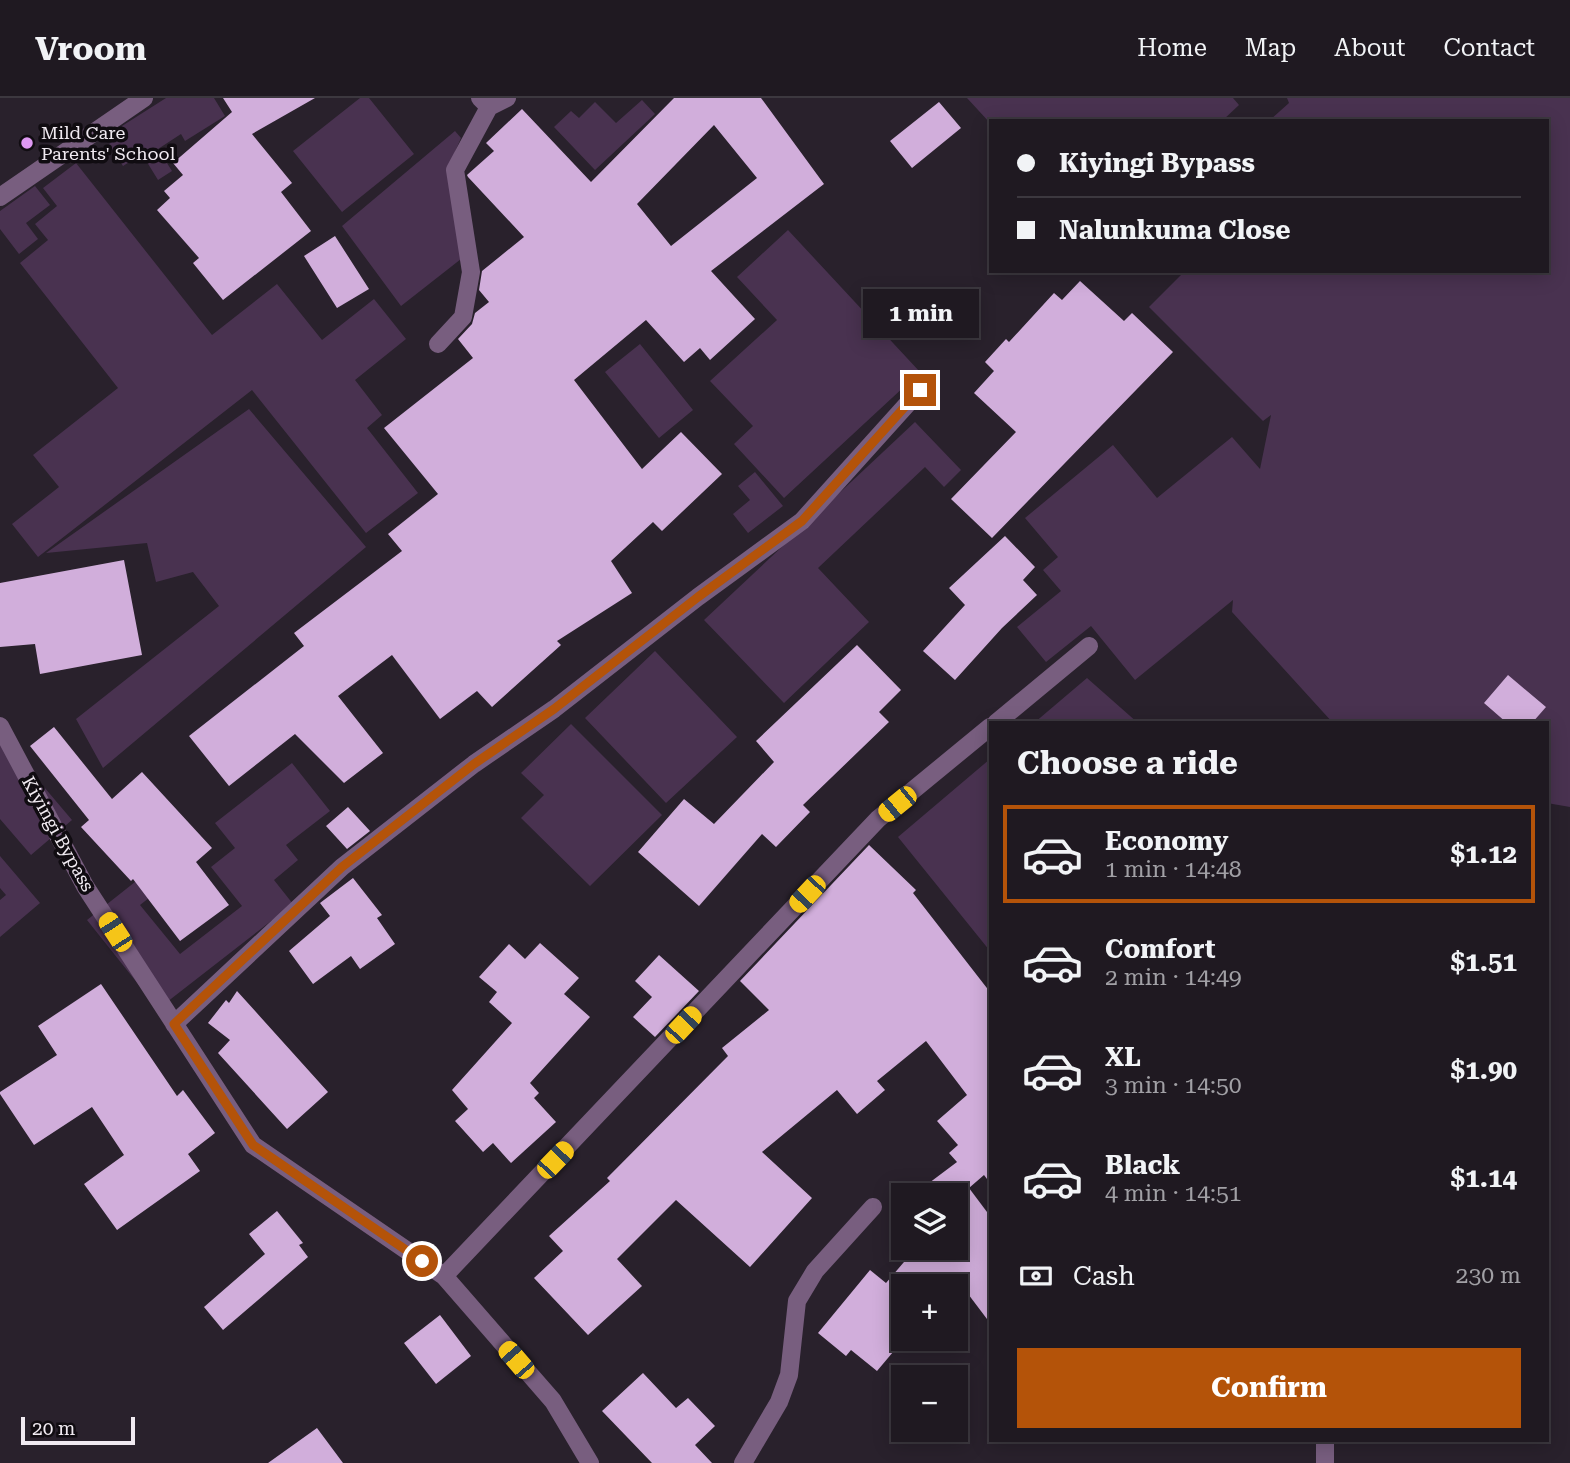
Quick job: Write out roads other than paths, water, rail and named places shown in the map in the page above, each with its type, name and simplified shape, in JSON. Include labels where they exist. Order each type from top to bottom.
[{"type":"street","points":[[0,197],[144,98]]},
{"type":"street","points":[[438,344],[463,317],[471,272],[455,170],[485,103],[507,98]]},
{"type":"street","points":[[174,1024],[342,867],[474,764],[554,709],[698,597],[802,521],[920,390]]},
{"type":"street","points":[[998,721],[1089,646]]},
{"type":"street","name":"Kiyingi Bypass","points":[[0,726],[85,886],[253,1145],[444,1276],[553,1401],[590,1463]]},
{"type":"street","points":[[444,1276],[878,819],[989,728]]},
{"type":"street","points":[[743,1463],[779,1402],[789,1375],[797,1301],[815,1271],[873,1207]]},
{"type":"street","points":[[1325,1442],[1325,1463]]},
{"type":"place","name":"Mild Care Parents' School","points":[[27,143]]}]
